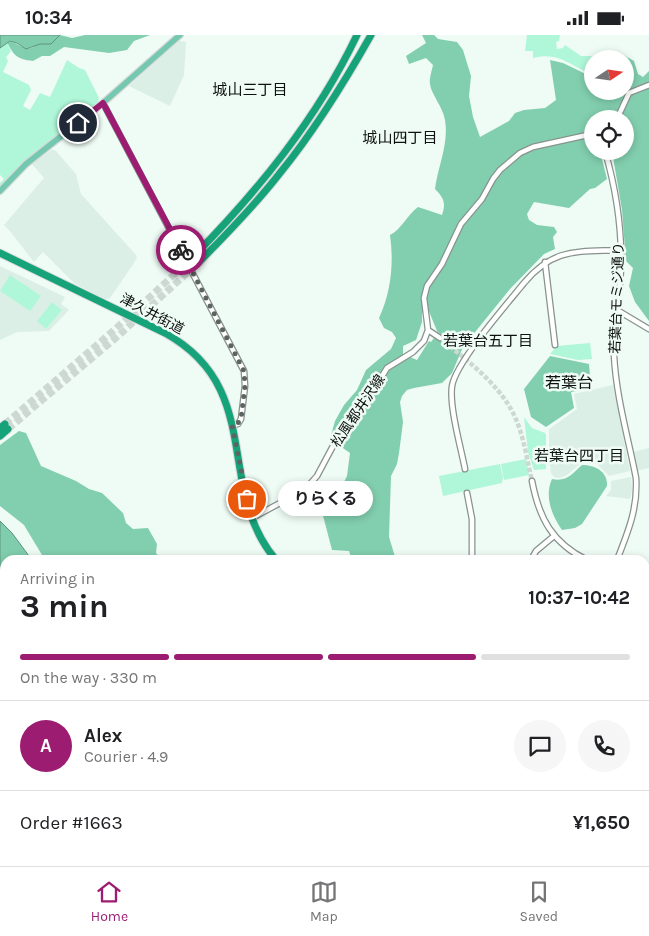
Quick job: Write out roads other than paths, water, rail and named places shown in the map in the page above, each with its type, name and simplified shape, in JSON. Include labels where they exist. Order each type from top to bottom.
[{"type":"highway","points":[[358,35],[332,82],[289,146],[236,213],[194,261],[258,199],[296,153],[340,88],[371,35]]},
{"type":"highway","name":"津久井街道","points":[[0,253],[184,345],[207,366],[224,397],[252,517],[263,543],[272,555]]},
{"type":"highway","points":[[0,436],[4,427]]},
{"type":"main road","points":[[0,191],[26,164],[103,103],[180,35]]},
{"type":"street","points":[[622,110],[630,93],[649,85]]},
{"type":"street","points":[[103,103],[244,371],[245,386],[241,419],[238,423],[232,425]]},
{"type":"street","points":[[440,338],[428,330],[424,298],[426,286],[442,264],[460,224],[482,199],[496,175],[513,158],[526,149],[541,144],[584,136]]},
{"type":"street","name":"若葉台モミジ通り","points":[[608,160],[614,182],[621,267],[614,339],[616,372],[637,490],[633,519],[618,555]]},
{"type":"street","points":[[466,469],[452,401],[452,387],[461,365],[524,283],[545,262],[569,252],[620,250]]},
{"type":"street","points":[[545,262],[555,345]]},
{"type":"street","points":[[617,310],[649,329]]},
{"type":"street","name":"松風都井沢線","points":[[252,517],[296,495],[309,485],[384,371],[396,361],[417,349],[424,341],[428,330]]},
{"type":"street","points":[[532,481],[539,509],[554,535],[578,555]]},
{"type":"street","points":[[467,493],[472,519],[472,555]]},
{"type":"street","points":[[534,555],[554,535]]},
{"type":"tunnel","points":[[5,424],[113,331],[192,258]]},
{"type":"tunnel","points":[[8,429],[117,337],[197,264]]},
{"type":"tunnel","points":[[440,338],[472,364],[509,405],[521,432],[532,481]]},
{"type":"place","name":"りらくる","points":[[247,499]]},
{"type":"district","name":"城山三丁目","points":[[250,90]]},
{"type":"district","name":"城山四丁目","points":[[400,138]]},
{"type":"district","name":"若葉台五丁目","points":[[488,341]]},
{"type":"district","name":"若葉台","points":[[569,382]]},
{"type":"district","name":"若葉台四丁目","points":[[579,456]]}]
